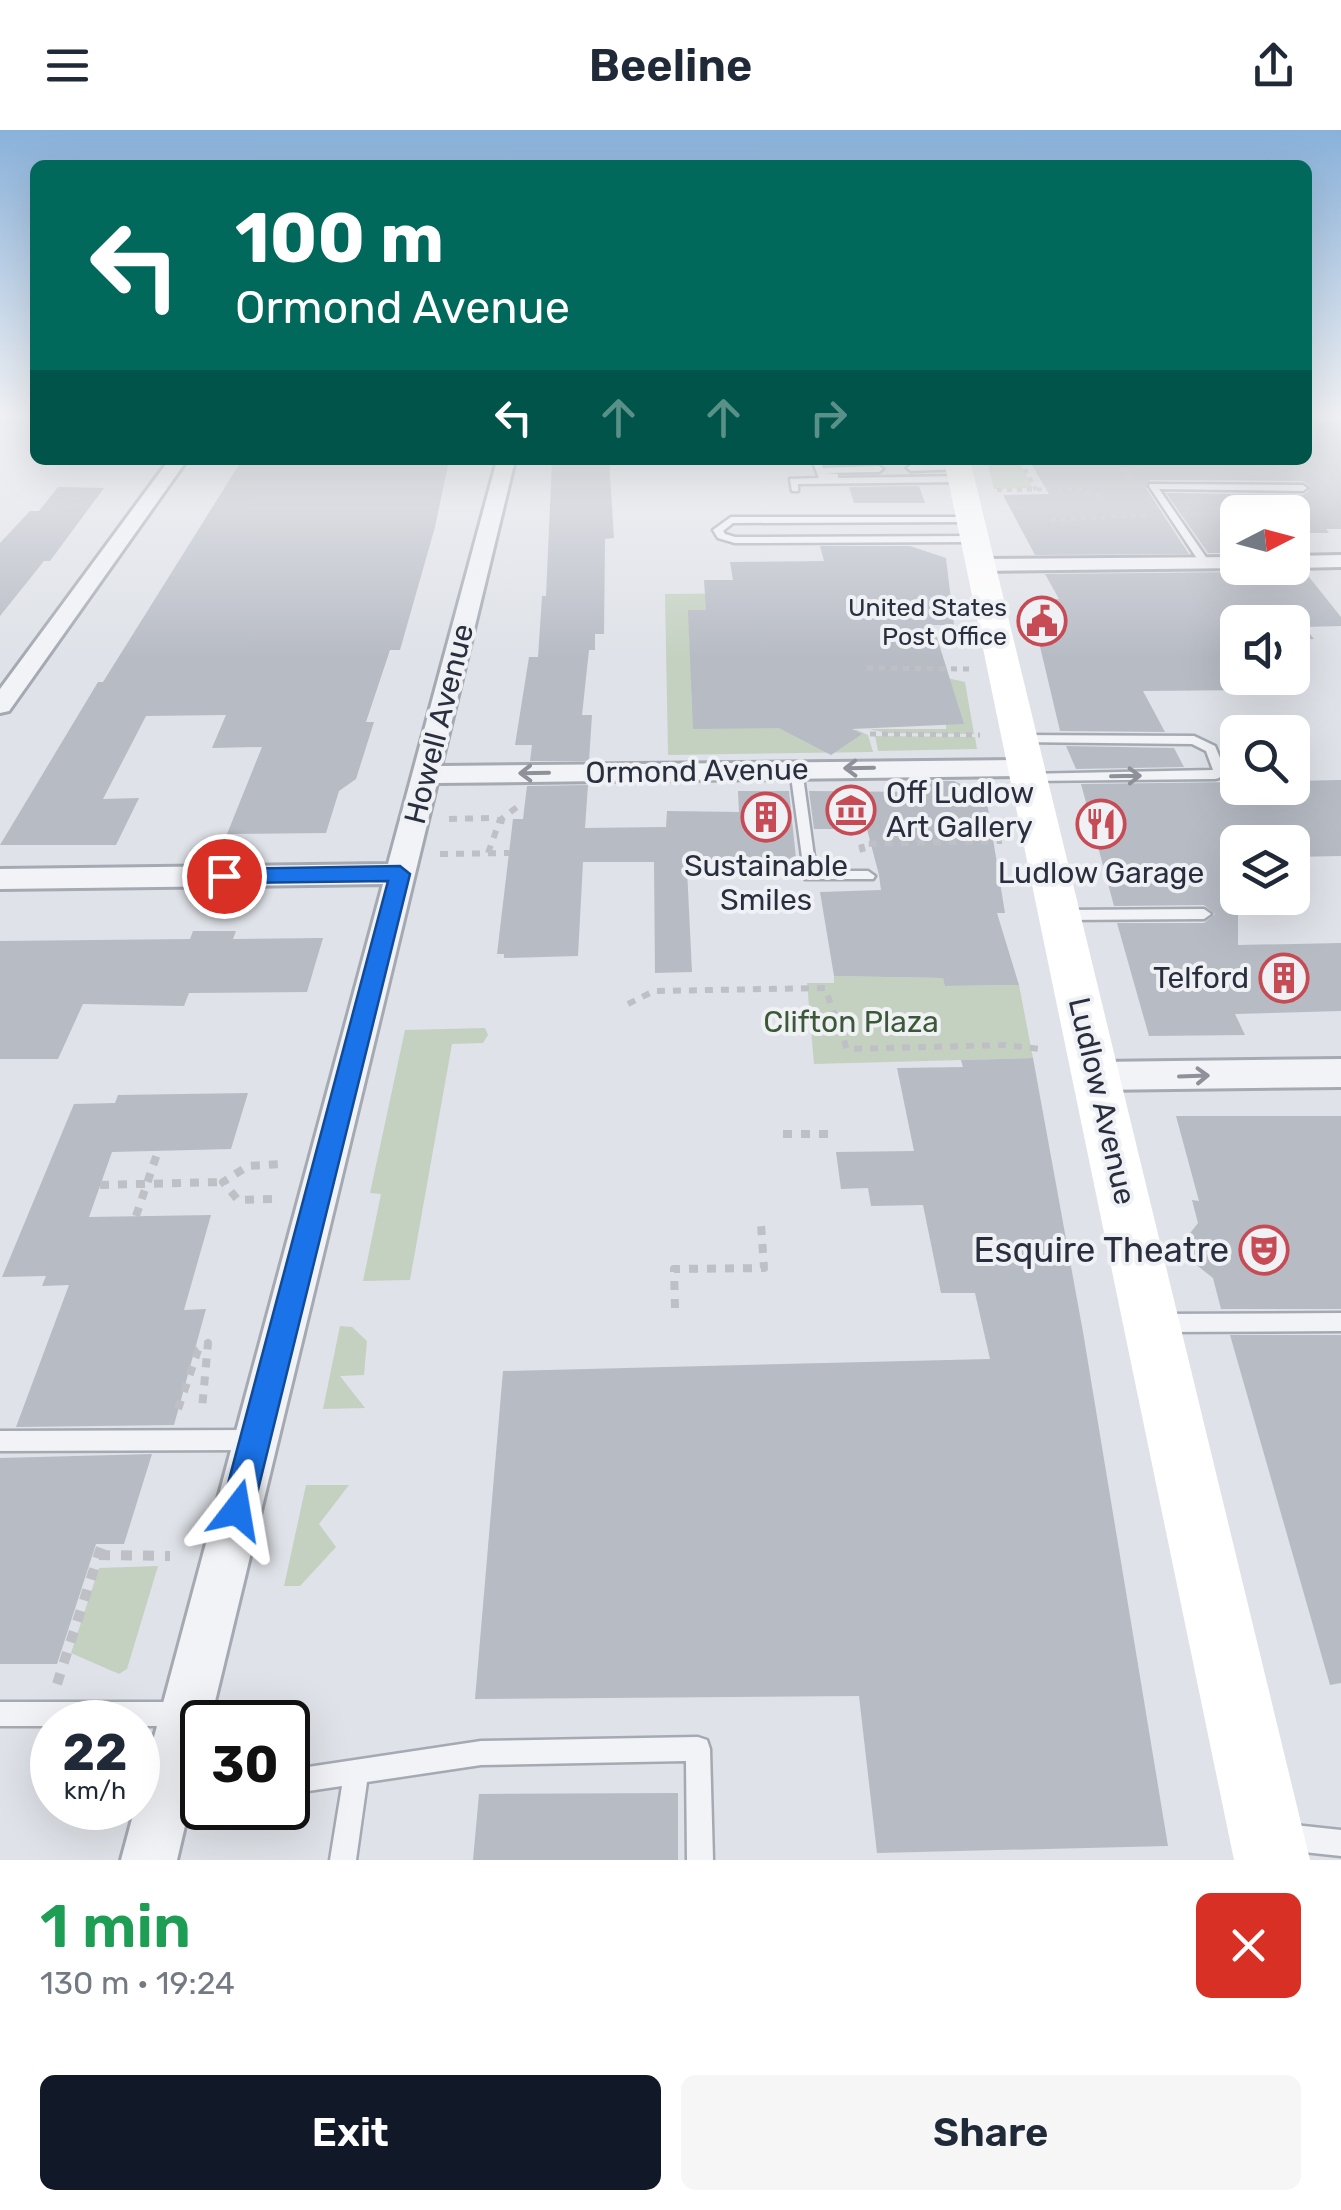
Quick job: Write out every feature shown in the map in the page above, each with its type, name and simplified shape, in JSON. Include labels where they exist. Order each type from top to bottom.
[{"type":"main road","name":"Ludlow Avenue","points":[[965,496],[1269,1847]]},
{"type":"street","points":[[0,706],[152,496]]},
{"type":"street","name":"Howell Avenue","points":[[190,1700],[497,496]]},
{"type":"street","points":[[975,542],[1220,563]]},
{"type":"street","points":[[1310,562],[1341,561]]},
{"type":"street","name":"Ormond Avenue","points":[[426,775],[1025,761]]},
{"type":"street","points":[[0,880],[400,874]]},
{"type":"street","points":[[1097,1076],[1341,1072]]},
{"type":"street","name":"Howell Avenue","points":[[149,1860],[175,1792],[180,1757]]},
{"type":"lane","points":[[1159,496],[1204,563]]},
{"type":"lane","points":[[731,520],[975,542],[735,540],[721,536],[718,530],[731,520]]},
{"type":"lane","points":[[1194,740],[1210,748],[1220,770],[1215,774],[1025,761],[1194,740]]},
{"type":"lane","points":[[796,769],[810,876],[868,876]]},
{"type":"lane","points":[[1060,916],[1204,914]]},
{"type":"lane","points":[[1150,1324],[1341,1322]]},
{"type":"lane","points":[[0,1441],[255,1440]]},
{"type":"lane","points":[[0,1714],[30,1714]]},
{"type":"lane","points":[[310,1779],[481,1753],[698,1748],[700,1860]]},
{"type":"lane","points":[[343,1860],[356,1772]]},
{"type":"lane","points":[[1269,1847],[1341,1843]]},
{"type":"path","points":[[1050,520],[1157,516]]},
{"type":"path","points":[[867,668],[969,669]]},
{"type":"path","points":[[870,734],[982,735]]},
{"type":"path","points":[[447,819],[512,822]]},
{"type":"path","points":[[488,854],[500,822]]},
{"type":"path","points":[[868,876],[861,844],[1002,841]]},
{"type":"path","points":[[439,854],[509,853]]},
{"type":"path","points":[[628,1004],[654,991],[825,988],[847,1049],[1006,1045],[1041,1049]]},
{"type":"path","points":[[784,1134],[830,1134]]},
{"type":"path","points":[[136,1216],[158,1151]]},
{"type":"path","points":[[100,1185],[222,1182],[248,1166],[281,1164]]},
{"type":"path","points":[[222,1182],[238,1200],[272,1199]]},
{"type":"path","points":[[675,1308],[674,1269],[764,1268],[761,1224]]},
{"type":"path","points":[[178,1409],[198,1350],[208,1342],[202,1409]]},
{"type":"path","points":[[52,1700],[100,1550],[170,1556]]},
{"type":"green space","points":[[778,593],[783,726],[857,730],[868,735],[873,752],[668,755],[665,594]]},
{"type":"green space","points":[[947,678],[965,682],[974,734],[887,733],[869,729],[946,729],[946,724],[963,724]]},
{"type":"green space","points":[[875,736],[975,737],[977,749],[878,751]]},
{"type":"green space","name":"Clifton Plaza","points":[[834,976],[943,978],[946,986],[1019,985],[1033,1058],[814,1064],[807,983],[834,983]]},
{"type":"green space","points":[[485,1028],[488,1035],[483,1043],[452,1044],[410,1280],[363,1281],[381,1194],[370,1193],[405,1030]]},
{"type":"green space","points":[[340,1326],[352,1327],[367,1341],[364,1375],[340,1376],[365,1408],[323,1409]]},
{"type":"green space","points":[[306,1485],[349,1485],[319,1524],[336,1547],[300,1586],[284,1586]]},
{"type":"green space","points":[[158,1566],[127,1669],[119,1674],[71,1653],[99,1568]]},
{"type":"building","points":[[51,496],[98,496],[50,561],[44,561],[0,616],[0,543],[30,511],[39,511]]},
{"type":"building","points":[[220,496],[442,496],[400,650],[390,650],[366,722],[374,722],[356,779],[339,791],[326,833],[227,834],[262,747],[212,748],[226,715],[146,716],[103,799],[139,798],[116,845],[0,845],[98,682],[103,682]]},
{"type":"building","points":[[550,496],[611,496],[614,538],[605,539],[604,634],[595,634],[595,650],[589,650],[582,715],[592,715],[589,761],[530,761],[532,745],[515,745],[529,657],[538,657],[542,596],[546,596]]},
{"type":"building","points":[[852,496],[922,496],[925,503],[854,503]]},
{"type":"building","points":[[1003,496],[1151,496],[1189,554],[1035,555]]},
{"type":"building","points":[[1168,496],[1220,496],[1220,553],[1208,553]]},
{"type":"building","points":[[1310,496],[1341,496],[1341,529],[1326,529],[1329,533],[1310,533]]},
{"type":"building","points":[[820,546],[910,546],[946,558],[954,625],[933,625],[964,724],[852,729],[862,734],[831,755],[779,728],[693,729],[688,610],[706,610],[704,580],[733,580],[730,562],[824,561]]},
{"type":"building","points":[[1220,572],[1220,585],[1310,585],[1310,578],[1341,617],[1341,626],[1310,627],[1310,605],[1220,605],[1220,690],[1143,691],[1165,732],[1060,731],[1029,600],[1059,599],[1045,574]]},
{"type":"building","points":[[1066,746],[1174,748],[1184,767],[1076,769]]},
{"type":"building","points":[[1341,780],[1341,856],[1310,857],[1310,825],[1220,825],[1220,915],[1238,915],[1238,945],[1341,943],[1341,1011],[1235,1014],[1245,1035],[1149,1036],[1117,923],[1204,923],[1215,914],[1204,905],[1114,906],[1081,784],[1220,782],[1220,805],[1310,805],[1310,781]]},
{"type":"building","points":[[924,781],[954,781],[986,796],[1005,913],[997,913],[1019,985],[945,986],[943,978],[834,976],[820,892],[881,890],[879,875],[867,829],[814,829],[809,791],[927,792]]},
{"type":"building","points":[[588,785],[585,828],[666,827],[667,811],[739,812],[738,791],[789,791],[797,868],[687,869],[692,972],[655,973],[654,862],[583,862],[578,956],[504,958],[504,954],[497,954],[513,819],[523,819],[527,786]]},
{"type":"building","points":[[193,931],[236,931],[233,939],[323,938],[307,992],[189,993],[184,1006],[83,1004],[58,1059],[0,1059],[0,941],[190,939]]},
{"type":"building","points":[[1033,1058],[1083,1332],[1168,1846],[877,1853],[859,1696],[475,1699],[503,1371],[990,1359],[975,1293],[941,1293],[923,1205],[871,1206],[868,1188],[841,1189],[836,1152],[914,1151],[897,1068],[963,1067],[961,1060]]},
{"type":"building","points":[[248,1093],[231,1149],[112,1152],[89,1217],[211,1215],[184,1310],[206,1309],[174,1425],[16,1427],[69,1285],[42,1286],[46,1276],[2,1277],[74,1104],[115,1103],[118,1095]]},
{"type":"building","points":[[1176,1116],[1341,1116],[1341,1309],[1221,1309],[1213,1278],[1189,1259],[1184,1241],[1198,1223],[1192,1200],[1199,1201]]},
{"type":"building","points":[[1230,1335],[1341,1335],[1341,1683],[1330,1685]]},
{"type":"building","points":[[152,1454],[124,1544],[96,1544],[57,1664],[0,1664],[0,1458]]},
{"type":"building","points":[[678,1793],[678,1860],[473,1860],[479,1794]]},
{"type":"place","name":"United States Post Office","points":[[1042,621]]},
{"type":"place","name":"Off Ludlow Art Gallery","points":[[851,810]]},
{"type":"place","name":"Sustainable Smiles","points":[[766,817]]},
{"type":"place","name":"Ludlow Garage","points":[[1101,824]]},
{"type":"place","name":"Telford","points":[[1284,978]]},
{"type":"place","name":"Esquire Theatre","points":[[1264,1250]]},
{"type":"route","points":[[224,876],[400,874],[237,1510]]}]
